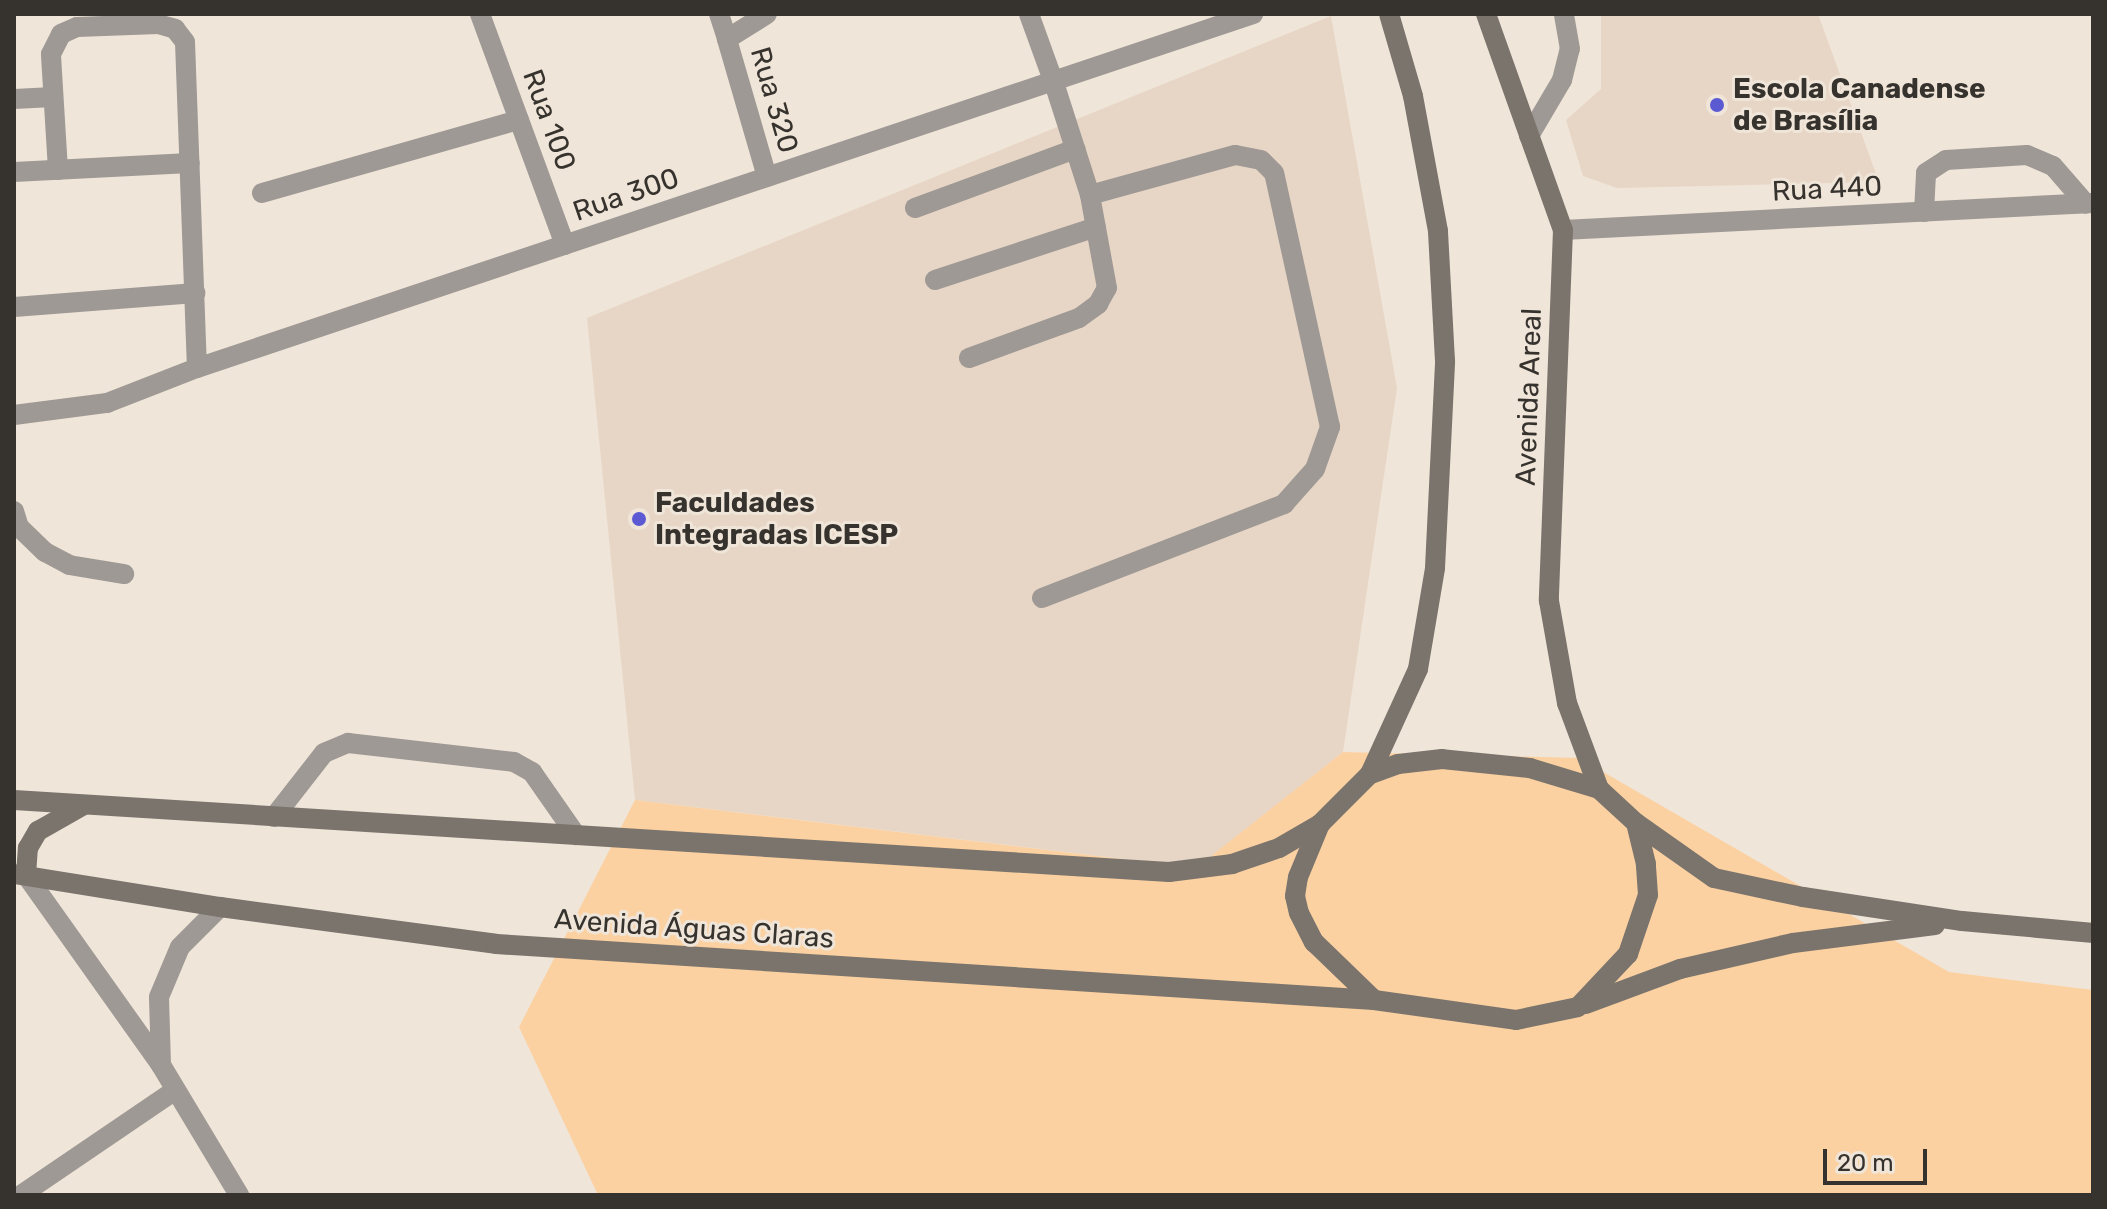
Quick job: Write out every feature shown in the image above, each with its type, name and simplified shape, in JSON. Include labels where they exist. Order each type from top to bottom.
[{"type":"main road","points":[[14,800],[1169,872],[1232,864],[1279,848],[1320,824],[1370,774],[1418,669],[1435,568],[1445,361],[1438,231],[1413,96],[1389,14]]},
{"type":"main road","name":"Avenida Areal","points":[[1486,14],[1563,230],[1549,601],[1567,703],[1599,789]]},
{"type":"main road","points":[[1370,774],[1398,764],[1442,759],[1530,768],[1599,789],[1636,823],[1714,878],[1803,897],[1962,921],[2093,933]]},
{"type":"main road","points":[[20,874],[28,848],[38,831],[84,805]]},
{"type":"main road","points":[[1578,1007],[1628,954],[1648,895],[1646,864],[1636,823]]},
{"type":"main road","points":[[1320,824],[1298,877],[1295,896],[1299,913],[1314,942],[1374,1000]]},
{"type":"main road","name":"Avenida Águas Claras","points":[[20,874],[220,907],[496,944],[1374,1000],[1516,1020],[1578,1007],[1680,969],[1793,943],[1962,921]]},
{"type":"street","name":"Rua 100","points":[[480,14],[565,245]]},
{"type":"street","name":"Rua 320","points":[[719,14],[767,177]]},
{"type":"street","name":"Rua 320","points":[[727,39],[767,14]]},
{"type":"street","points":[[969,358],[1079,318],[1098,304],[1107,288],[1090,195],[1029,14]]},
{"type":"street","name":"Rua 300","points":[[14,415],[107,403],[197,368],[1253,14]]},
{"type":"street","points":[[1529,136],[1562,80],[1570,49],[1564,14]]},
{"type":"street","points":[[58,170],[51,54],[61,34],[77,27],[158,24],[175,29],[185,42],[197,368]]},
{"type":"street","points":[[14,99],[53,97]]},
{"type":"street","points":[[262,193],[519,120]]},
{"type":"street","points":[[915,208],[1075,149]]},
{"type":"street","points":[[1042,598],[1284,504],[1315,469],[1330,427],[1274,173],[1261,160],[1235,155],[1090,195]]},
{"type":"street","points":[[1924,212],[1926,173],[1946,160],[2027,155],[2053,166],[2090,204]]},
{"type":"street","points":[[14,172],[190,163]]},
{"type":"street","name":"Rua 440","points":[[1563,230],[2090,204]]},
{"type":"street","points":[[935,280],[1096,227]]},
{"type":"street","points":[[14,307],[195,293]]},
{"type":"street","points":[[14,511],[19,527],[45,552],[69,565],[124,574]]},
{"type":"street","points":[[274,817],[324,753],[348,743],[514,762],[532,772],[576,835]]},
{"type":"street","points":[[20,874],[161,1065],[239,1195]]},
{"type":"street","points":[[161,1065],[159,997],[180,947],[220,907]]},
{"type":"street","points":[[21,1195],[174,1091]]},
{"type":"shaded area","name":"Escola Canadense de Brasília","points":[[1601,14],[1818,14],[1879,182],[1617,188],[1583,176],[1566,120],[1601,89]]},
{"type":"shaded area","points":[[1331,16],[1397,388],[1343,752],[1197,868],[635,800],[587,318]]},
{"type":"shaded area","points":[[1343,752],[1579,758],[1949,972],[2093,990],[2093,1195],[598,1195],[519,1027],[635,800],[1196,868]]},
{"type":"place","name":"Escola Canadense de Brasília","points":[[1717,105]]},
{"type":"place","name":"Faculdades Integradas ICESP","points":[[639,519]]}]
